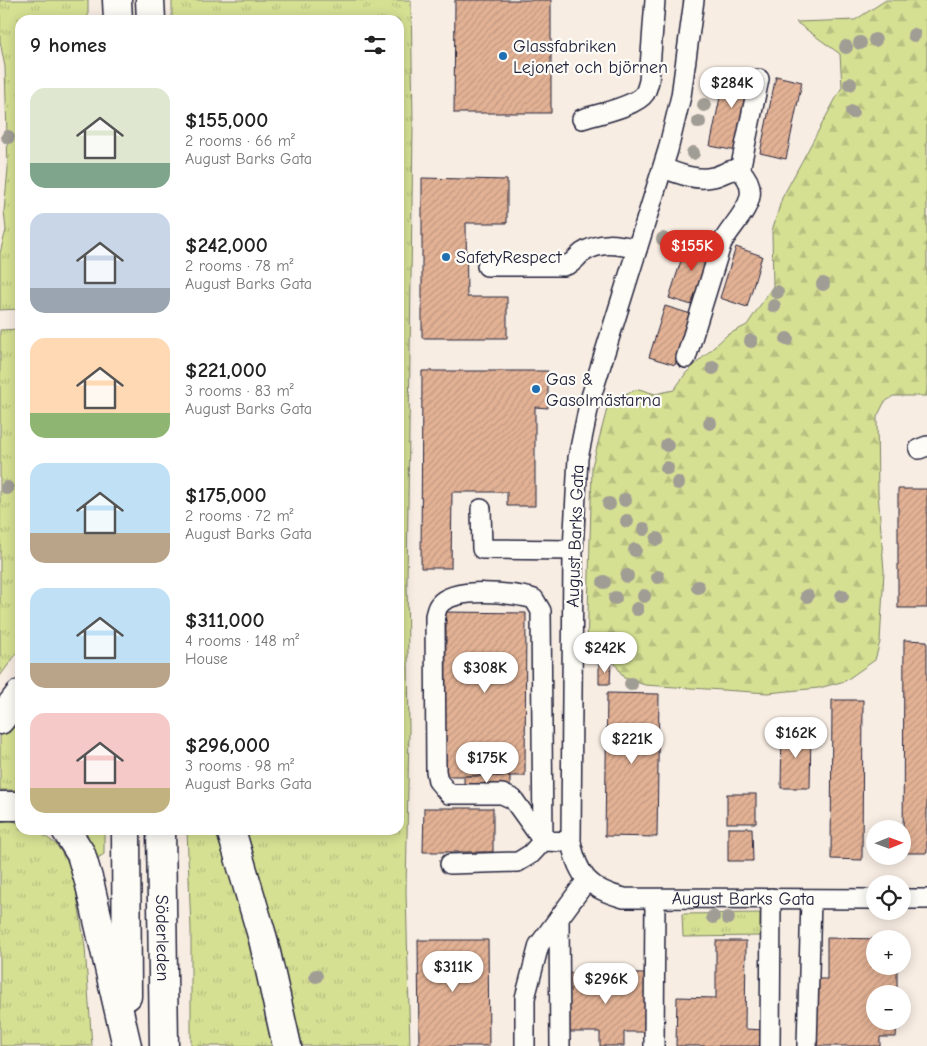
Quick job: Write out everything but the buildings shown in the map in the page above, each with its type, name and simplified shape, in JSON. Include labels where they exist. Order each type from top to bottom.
[{"type":"highway","points":[[117,0],[118,15]]},
{"type":"highway","points":[[150,0],[151,15]]},
{"type":"highway","points":[[0,720],[15,700]]},
{"type":"highway","points":[[0,806],[15,806]]},
{"type":"highway","points":[[69,835],[81,854],[90,885],[127,1046]]},
{"type":"highway","name":"Söderleden","points":[[126,835],[127,1046]]},
{"type":"highway","name":"Söderleden","points":[[161,835],[164,1046]]},
{"type":"highway","points":[[233,835],[263,939],[287,1046]]},
{"type":"street","points":[[582,119],[629,104],[639,99],[646,92],[649,81],[655,0]]},
{"type":"street","name":"August Barks Gata","points":[[694,0],[681,96],[663,168],[590,400],[578,458],[573,550],[571,842],[576,864],[587,880],[604,893],[624,898],[866,899]]},
{"type":"street","points":[[740,170],[759,78]]},
{"type":"street","points":[[663,168],[692,178],[714,177],[734,169],[740,170],[748,180],[749,202],[738,222],[726,234],[686,358]]},
{"type":"street","points":[[487,266],[563,266],[574,263],[580,255],[590,248],[609,244],[636,249]]},
{"type":"street","points":[[481,509],[482,549],[573,550]]},
{"type":"street","points":[[450,864],[518,862],[531,854],[543,841],[541,611],[534,599],[517,594],[469,594],[446,599],[438,605],[435,616],[436,771],[438,781],[449,794],[502,794],[513,799],[543,841]]},
{"type":"street","points":[[543,841],[571,842]]},
{"type":"street","points":[[525,1046],[525,998],[539,945],[587,880]]},
{"type":"street","points":[[770,1046],[771,898]]},
{"type":"street","points":[[807,1046],[811,898]]},
{"type":"street","points":[[654,1046],[655,899]]},
{"type":"street","points":[[911,899],[927,899]]},
{"type":"street","points":[[559,918],[560,1046]]},
{"type":"green space","points":[[0,0],[88,0],[88,15],[15,15],[15,309],[0,310],[0,253],[6,230],[4,211],[8,169],[5,67],[0,41]]},
{"type":"green space","points":[[172,0],[411,0],[413,124],[407,579],[409,732],[406,891],[410,1046],[297,1046],[240,835],[404,835],[404,15],[172,15]]},
{"type":"green space","points":[[886,0],[927,0],[927,396],[893,396],[884,403],[877,417],[878,492],[884,571],[880,642],[875,660],[845,681],[819,688],[768,693],[645,685],[624,678],[614,662],[596,659],[587,650],[592,466],[608,405],[622,395],[639,389],[655,394],[674,390],[686,373],[727,335],[747,325],[773,286],[772,231],[782,198],[842,87],[840,54],[796,22],[855,20]]},
{"type":"green space","points":[[15,329],[15,656],[0,676],[0,330]]},
{"type":"green space","points":[[15,718],[15,790],[0,790],[0,737]]},
{"type":"green space","points":[[11,820],[15,822],[15,835],[43,835],[56,844],[73,870],[85,947],[92,1046],[0,1046],[0,822]]},
{"type":"green space","points":[[87,835],[104,835],[104,854],[98,858],[90,845]]},
{"type":"green space","points":[[187,835],[217,835],[244,917],[277,1046],[191,1046],[191,929]]},
{"type":"green space","points":[[760,913],[760,936],[683,937],[682,914]]},
{"type":"place","name":"Glassfabriken Lejonet och björnen","points":[[503,56]]},
{"type":"place","name":"SafetyRespect","points":[[446,257]]},
{"type":"place","name":"Gas & Gasolmästarna","points":[[536,389]]}]
